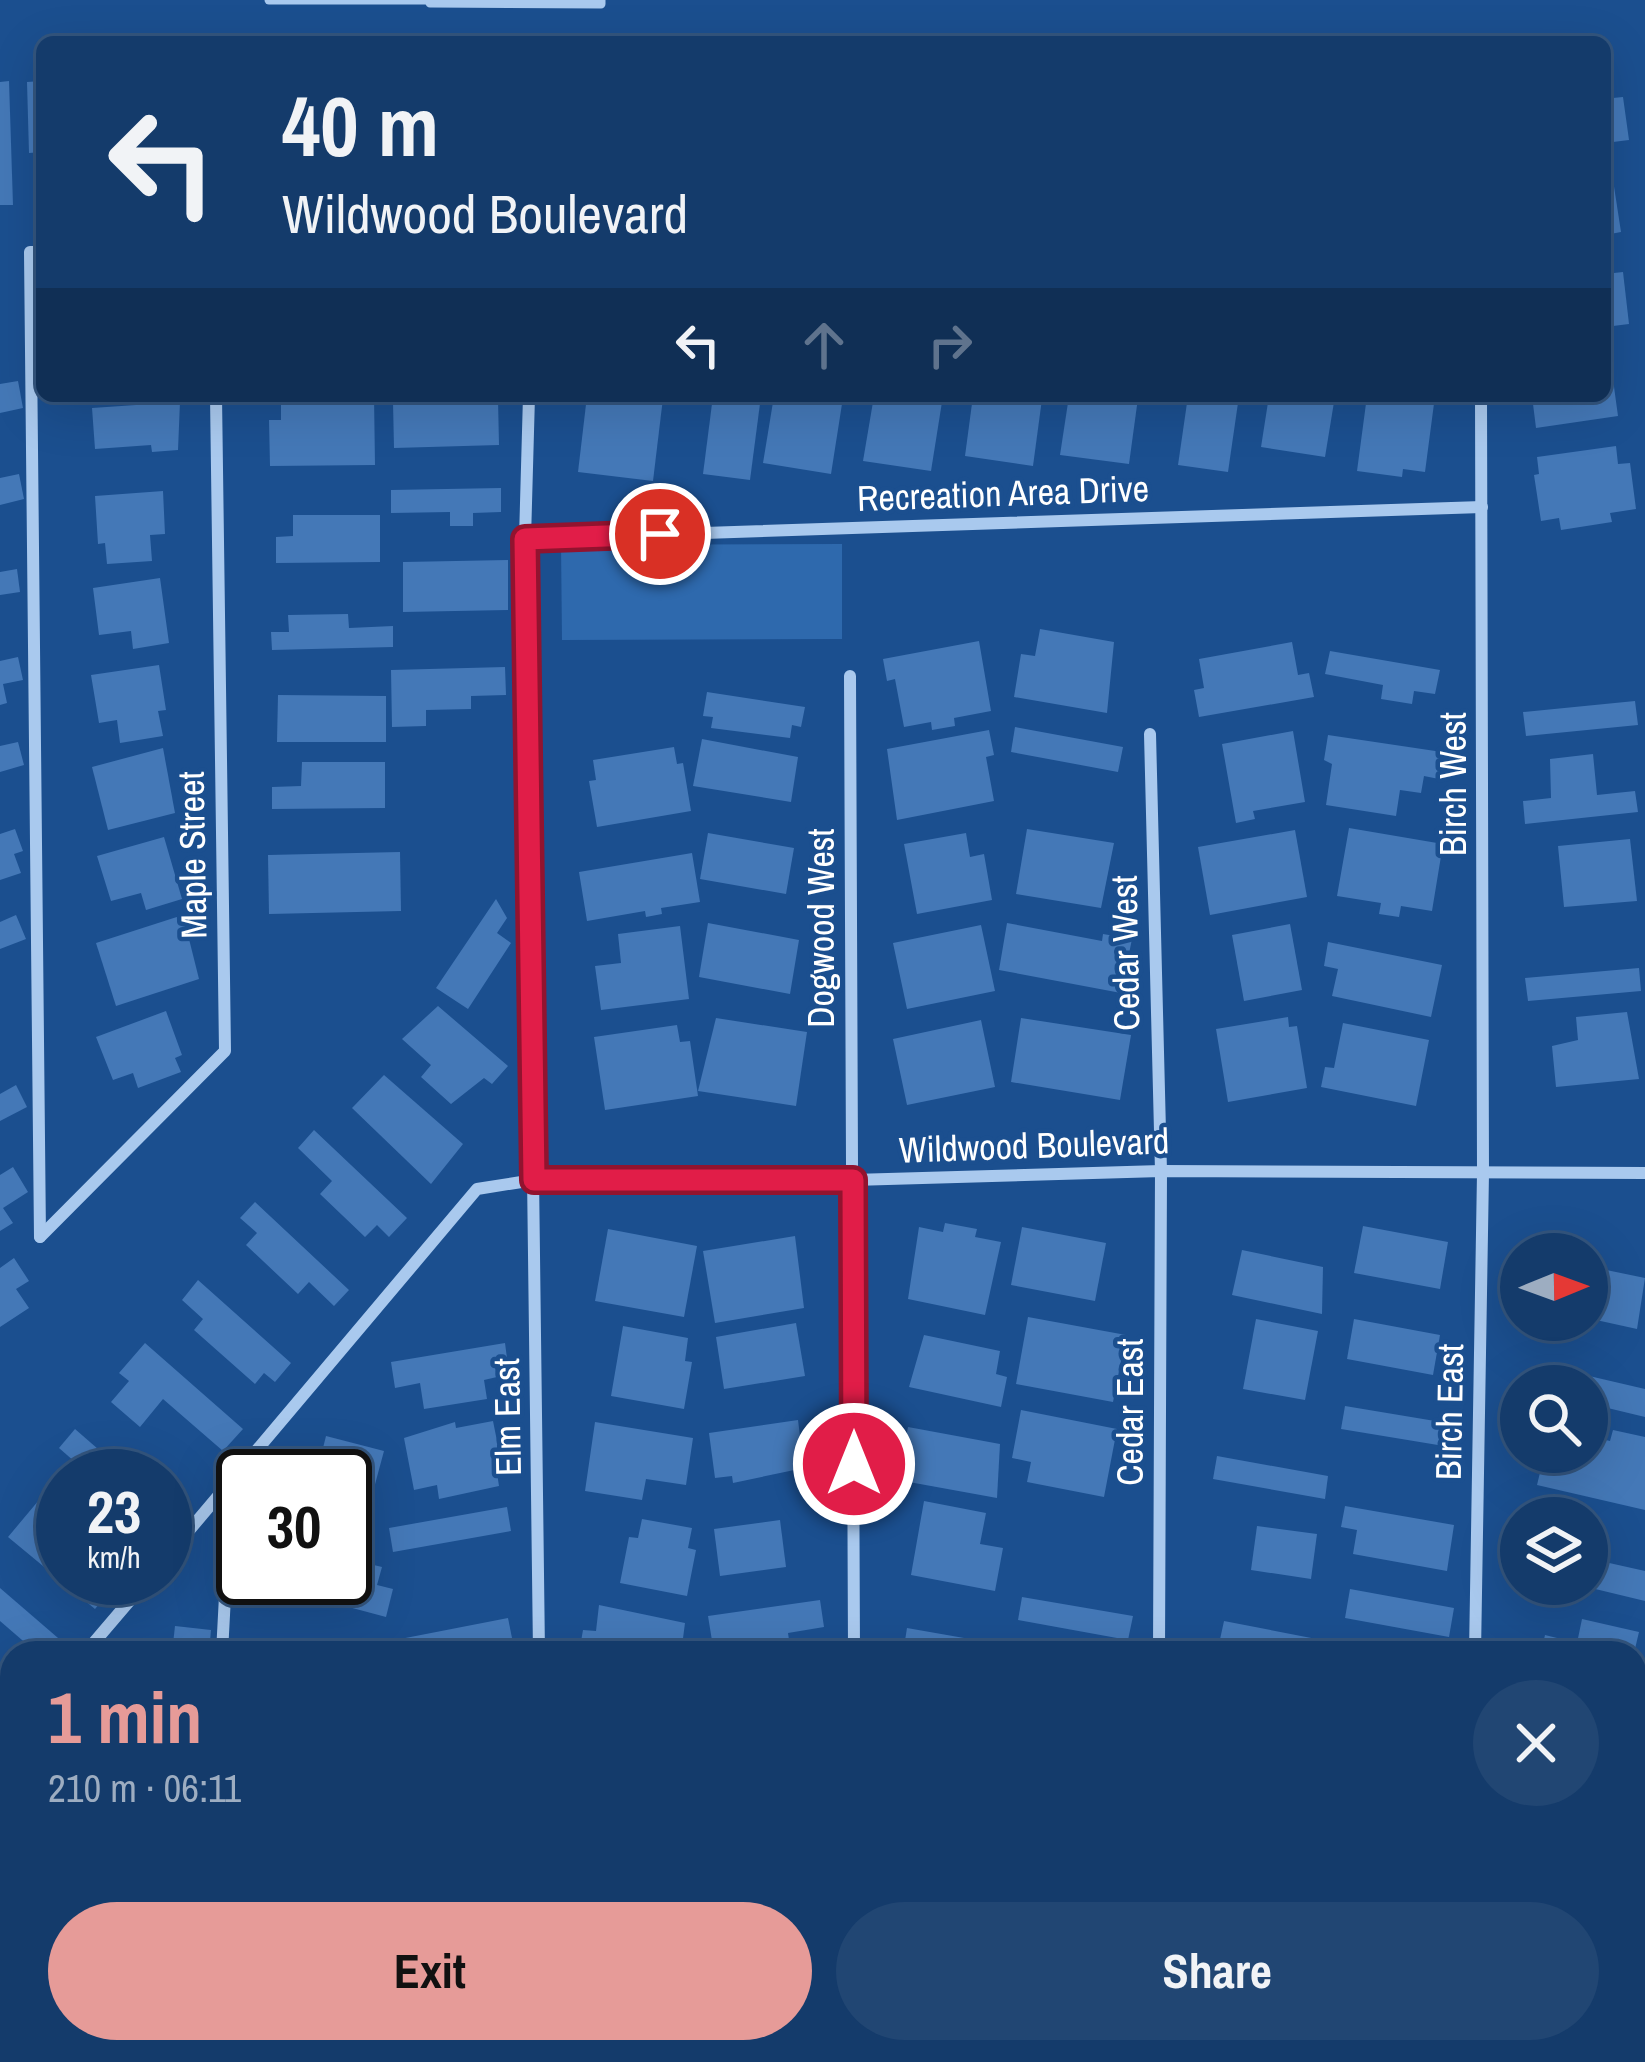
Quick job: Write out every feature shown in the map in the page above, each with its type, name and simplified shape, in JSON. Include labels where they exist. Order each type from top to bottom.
[{"type":"street","name":"Maple Street","points":[[37,402],[40,1237],[225,1051],[215,402]]},
{"type":"street","name":"Elm East","points":[[529,402],[525,539],[539,1641]]},
{"type":"street","name":"Birch West","points":[[1481,402],[1483,1173]]},
{"type":"street","name":"Recreation Area Drive","points":[[525,539],[1482,507]]},
{"type":"street","name":"Dogwood West","points":[[850,676],[854,1641]]},
{"type":"street","name":"Cedar West","points":[[1150,734],[1161,1171]]},
{"type":"street","name":"Wildwood Boulevard","points":[[259,1449],[477,1189],[534,1180],[853,1180],[1161,1171],[1645,1173]]},
{"type":"street","name":"Cedar East","points":[[1159,1641],[1161,1171]]},
{"type":"street","name":"Birch East","points":[[1475,1641],[1483,1173]]},
{"type":"street","name":"Wildwood Boulevard","points":[[192,1528],[216,1500]]},
{"type":"street","points":[[95,1641],[126,1605]]},
{"type":"street","points":[[223,1641],[225,1605]]},
{"type":"lane","points":[[269,0],[601,4],[601,0]]},
{"type":"shaded area","points":[[842,544],[842,639],[562,640],[561,545]]},
{"type":"building","points":[[9,81],[13,205],[0,205],[0,82]]},
{"type":"building","points":[[36,81],[36,152],[29,153],[27,82]]},
{"type":"building","points":[[1611,86],[1613,98],[1623,97],[1629,140],[1611,142]]},
{"type":"building","points":[[1611,180],[1621,232],[1611,234]]},
{"type":"building","points":[[1623,272],[1629,324],[1611,326],[1611,273]]},
{"type":"building","points":[[1611,365],[1618,416],[1536,428],[1533,402],[1611,402]]},
{"type":"building","points":[[18,381],[23,408],[0,413],[0,384]]},
{"type":"building","points":[[180,402],[178,450],[152,452],[151,445],[95,449],[92,408]]},
{"type":"building","points":[[281,402],[374,402],[375,465],[270,466],[269,420],[281,420]]},
{"type":"building","points":[[393,402],[498,402],[499,445],[394,448]]},
{"type":"building","points":[[586,402],[663,402],[653,481],[578,472]]},
{"type":"building","points":[[712,402],[760,402],[750,480],[703,474]]},
{"type":"building","points":[[773,402],[842,404],[831,474],[763,463]]},
{"type":"building","points":[[873,402],[942,402],[931,471],[863,461]]},
{"type":"building","points":[[972,402],[1042,402],[1033,466],[965,456]]},
{"type":"building","points":[[1068,402],[1137,402],[1129,464],[1060,455]]},
{"type":"building","points":[[1187,402],[1238,402],[1228,472],[1178,465]]},
{"type":"building","points":[[1268,402],[1334,402],[1325,457],[1261,447]]},
{"type":"building","points":[[1366,402],[1434,402],[1425,472],[1403,469],[1402,477],[1357,471]]},
{"type":"building","points":[[1616,446],[1618,464],[1630,463],[1636,509],[1610,513],[1612,522],[1561,530],[1559,518],[1541,521],[1534,475],[1539,474],[1537,457]]},
{"type":"building","points":[[19,474],[24,499],[0,505],[0,478]]},
{"type":"building","points":[[501,488],[501,512],[473,513],[473,526],[450,526],[450,512],[391,513],[391,490]]},
{"type":"building","points":[[163,491],[165,534],[150,535],[152,561],[107,564],[105,543],[98,544],[95,496]]},
{"type":"building","points":[[293,515],[380,515],[380,562],[276,563],[276,537],[293,536]]},
{"type":"building","points":[[508,560],[508,610],[403,612],[403,562]]},
{"type":"building","points":[[17,569],[20,592],[0,595],[0,572]]},
{"type":"building","points":[[160,578],[169,643],[133,649],[131,631],[99,635],[93,588]]},
{"type":"building","points":[[348,614],[349,628],[393,626],[393,647],[272,650],[271,632],[289,632],[288,615]]},
{"type":"building","points":[[1040,629],[1114,642],[1107,713],[1014,697],[1021,654],[1035,656]]},
{"type":"building","points":[[979,641],[991,711],[954,718],[955,726],[932,730],[931,722],[904,727],[895,679],[887,681],[883,659]]},
{"type":"building","points":[[1292,642],[1298,675],[1309,673],[1314,697],[1199,717],[1194,690],[1204,688],[1199,659]]},
{"type":"building","points":[[1330,651],[1440,670],[1435,694],[1414,691],[1412,704],[1381,699],[1383,685],[1325,674]]},
{"type":"building","points":[[18,657],[23,680],[3,684],[7,703],[0,705],[0,661]]},
{"type":"building","points":[[159,665],[166,710],[158,711],[163,736],[120,743],[117,720],[99,723],[91,675]]},
{"type":"building","points":[[505,667],[506,695],[471,696],[471,709],[426,710],[426,726],[392,727],[391,670]]},
{"type":"building","points":[[707,692],[805,707],[801,727],[792,725],[790,738],[711,728],[713,717],[703,716]]},
{"type":"building","points":[[278,695],[386,696],[386,742],[277,742]]},
{"type":"building","points":[[1635,701],[1638,725],[1526,736],[1523,712]]},
{"type":"building","points":[[1015,727],[1123,747],[1118,772],[1011,752]]},
{"type":"building","points":[[989,730],[994,755],[986,757],[994,801],[897,820],[887,749]]},
{"type":"building","points":[[1293,731],[1305,802],[1253,811],[1255,819],[1236,823],[1222,744]]},
{"type":"building","points":[[1328,735],[1442,752],[1439,779],[1424,776],[1421,793],[1400,790],[1396,816],[1326,805],[1332,764],[1324,760]]},
{"type":"building","points":[[702,739],[798,757],[791,802],[693,786]]},
{"type":"building","points":[[18,742],[24,765],[0,772],[0,746]]},
{"type":"building","points":[[674,747],[677,764],[683,763],[691,811],[597,827],[589,781],[596,780],[593,760]]},
{"type":"building","points":[[163,748],[175,813],[108,830],[92,767]]},
{"type":"building","points":[[1593,754],[1597,795],[1635,791],[1638,812],[1525,824],[1523,801],[1551,798],[1550,759]]},
{"type":"building","points":[[302,762],[385,762],[385,808],[272,809],[272,787],[301,786]]},
{"type":"building","points":[[1349,828],[1443,844],[1432,911],[1401,906],[1399,917],[1379,914],[1381,903],[1337,896]]},
{"type":"building","points":[[15,829],[23,851],[14,854],[21,873],[0,880],[0,834]]},
{"type":"building","points":[[1027,829],[1114,843],[1101,908],[1016,894]]},
{"type":"building","points":[[1295,830],[1307,897],[1210,915],[1198,847]]},
{"type":"building","points":[[708,833],[794,848],[786,894],[700,879]]},
{"type":"building","points":[[966,833],[970,857],[984,854],[992,900],[917,914],[904,844]]},
{"type":"building","points":[[164,837],[182,899],[146,910],[141,893],[111,901],[97,856]]},
{"type":"building","points":[[1630,839],[1637,901],[1564,907],[1558,846]]},
{"type":"building","points":[[400,852],[401,911],[269,914],[268,855]]},
{"type":"building","points":[[692,853],[700,902],[661,908],[662,914],[646,917],[645,911],[587,921],[579,872]]},
{"type":"building","points":[[496,899],[507,918],[497,933],[511,943],[468,1009],[436,988]]},
{"type":"building","points":[[16,915],[26,939],[0,949],[0,922]]},
{"type":"building","points":[[183,915],[199,979],[116,1006],[96,943]]},
{"type":"building","points":[[708,923],[799,940],[790,994],[699,977]]},
{"type":"building","points":[[1007,923],[1102,941],[1103,934],[1132,939],[1121,993],[999,970]]},
{"type":"building","points":[[1290,924],[1302,990],[1244,1001],[1232,935]]},
{"type":"building","points":[[981,925],[995,991],[907,1009],[893,943]]},
{"type":"building","points":[[680,926],[689,999],[601,1010],[595,966],[621,963],[618,934]]},
{"type":"building","points":[[1328,942],[1442,965],[1431,1017],[1332,996],[1338,969],[1324,966]]},
{"type":"building","points":[[1639,968],[1641,991],[1528,1001],[1525,978]]},
{"type":"building","points":[[438,1006],[508,1066],[492,1084],[484,1078],[451,1104],[421,1077],[431,1065],[402,1039]]},
{"type":"building","points":[[166,1011],[182,1055],[175,1058],[181,1072],[138,1088],[133,1073],[113,1080],[96,1037]]},
{"type":"building","points":[[1627,1012],[1639,1079],[1556,1087],[1552,1046],[1578,1040],[1576,1017]]},
{"type":"building","points":[[1288,1017],[1289,1027],[1297,1026],[1307,1088],[1228,1102],[1216,1029]]},
{"type":"building","points":[[716,1018],[807,1032],[796,1106],[698,1091]]},
{"type":"building","points":[[1021,1018],[1131,1035],[1120,1100],[1011,1082]]},
{"type":"building","points":[[981,1020],[995,1087],[907,1105],[893,1039]]},
{"type":"building","points":[[1343,1023],[1429,1040],[1416,1106],[1321,1087],[1325,1067],[1334,1068]]},
{"type":"building","points":[[677,1025],[680,1042],[690,1041],[698,1096],[605,1110],[594,1037]]},
{"type":"building","points":[[384,1075],[463,1144],[431,1184],[352,1108]]},
{"type":"building","points":[[16,1085],[27,1107],[0,1121],[0,1094]]},
{"type":"building","points":[[314,1130],[407,1218],[389,1237],[377,1225],[365,1237],[320,1194],[332,1181],[298,1148]]},
{"type":"building","points":[[13,1167],[28,1192],[3,1208],[13,1223],[0,1231],[0,1175]]},
{"type":"building","points":[[255,1202],[349,1290],[334,1306],[309,1282],[298,1294],[246,1245],[257,1233],[240,1218]]},
{"type":"building","points":[[945,1223],[977,1229],[975,1237],[1001,1242],[985,1315],[908,1299],[919,1227],[943,1232]]},
{"type":"building","points":[[1363,1226],[1448,1242],[1440,1289],[1354,1273]]},
{"type":"building","points":[[1022,1227],[1106,1243],[1095,1301],[1011,1285]]},
{"type":"building","points":[[608,1229],[697,1246],[684,1317],[595,1301]]},
{"type":"building","points":[[795,1236],[804,1308],[715,1323],[703,1251]]},
{"type":"building","points":[[1242,1250],[1323,1267],[1322,1314],[1232,1295]]},
{"type":"building","points":[[14,1258],[29,1281],[16,1289],[29,1308],[0,1327],[0,1268]]},
{"type":"building","points":[[1608,1270],[1645,1278],[1637,1329],[1608,1323]]},
{"type":"building","points":[[198,1280],[291,1363],[275,1382],[264,1373],[255,1384],[194,1330],[203,1319],[182,1300]]},
{"type":"building","points":[[1028,1317],[1126,1335],[1113,1402],[1016,1384]]},
{"type":"building","points":[[1256,1319],[1318,1331],[1305,1400],[1243,1389]]},
{"type":"building","points":[[1354,1319],[1440,1335],[1433,1375],[1347,1359]]},
{"type":"building","points":[[796,1323],[805,1376],[724,1389],[716,1337]]},
{"type":"building","points":[[623,1326],[688,1338],[685,1361],[692,1362],[684,1409],[611,1396]]},
{"type":"building","points":[[924,1335],[1000,1351],[996,1374],[1007,1377],[1001,1407],[909,1387]]},
{"type":"building","points":[[145,1343],[243,1429],[221,1449],[163,1399],[140,1427],[111,1402],[129,1381],[119,1373]]},
{"type":"building","points":[[505,1343],[508,1366],[495,1368],[497,1377],[484,1380],[487,1399],[424,1409],[420,1383],[395,1388],[391,1362]]},
{"type":"building","points":[[1608,1380],[1645,1389],[1645,1417],[1608,1408]]},
{"type":"building","points":[[1345,1406],[1453,1424],[1450,1447],[1341,1429]]},
{"type":"building","points":[[1021,1410],[1117,1429],[1104,1497],[1027,1482],[1031,1462],[1012,1458]]},
{"type":"building","points":[[798,1420],[804,1468],[733,1483],[732,1476],[715,1478],[709,1433]]},
{"type":"building","points":[[493,1421],[503,1471],[497,1473],[499,1486],[439,1499],[437,1485],[414,1490],[404,1438],[455,1422],[456,1428]]},
{"type":"building","points":[[595,1422],[693,1438],[686,1485],[646,1479],[642,1500],[585,1491]]},
{"type":"building","points":[[908,1427],[1000,1444],[997,1498],[898,1480]]},
{"type":"building","points":[[75,1429],[98,1449],[60,1449]]},
{"type":"building","points":[[1613,1430],[1645,1437],[1645,1510],[1608,1501],[1608,1497],[1537,1485],[1540,1473],[1608,1473],[1608,1441]]},
{"type":"building","points":[[326,1436],[384,1451],[372,1495],[372,1449],[323,1449]]},
{"type":"building","points":[[1217,1456],[1328,1476],[1325,1499],[1213,1479]]},
{"type":"building","points":[[924,1501],[986,1513],[980,1544],[1003,1548],[995,1591],[911,1575]]},
{"type":"building","points":[[36,1504],[36,1560],[8,1537]]},
{"type":"building","points":[[1345,1506],[1454,1525],[1447,1571],[1353,1554],[1357,1530],[1341,1527]]},
{"type":"building","points":[[507,1507],[511,1531],[393,1552],[389,1528]]},
{"type":"building","points":[[642,1519],[692,1528],[688,1548],[696,1550],[687,1596],[620,1583],[629,1537],[638,1538]]},
{"type":"building","points":[[780,1520],[786,1567],[720,1576],[714,1529]]},
{"type":"building","points":[[1257,1526],[1317,1534],[1311,1579],[1251,1570]]},
{"type":"building","points":[[1608,1563],[1645,1571],[1645,1601],[1608,1592]]},
{"type":"building","points":[[372,1565],[382,1567],[377,1585],[393,1589],[386,1617],[341,1605],[372,1605]]},
{"type":"building","points":[[0,1588],[62,1641],[23,1641],[0,1621]]},
{"type":"building","points":[[1350,1589],[1454,1608],[1449,1637],[1345,1618]]},
{"type":"building","points":[[1022,1597],[1133,1616],[1128,1640],[1018,1620]]},
{"type":"building","points":[[820,1600],[824,1627],[788,1633],[789,1641],[712,1641],[708,1616]]},
{"type":"building","points":[[599,1605],[685,1623],[683,1641],[581,1641],[583,1630],[596,1631]]},
{"type":"building","points":[[508,1618],[513,1641],[390,1641]]},
{"type":"building","points":[[1582,1619],[1639,1632],[1637,1641],[1577,1641]]},
{"type":"building","points":[[1224,1621],[1327,1641],[1220,1641]]},
{"type":"building","points":[[175,1626],[211,1630],[210,1641],[173,1641]]},
{"type":"building","points":[[907,1628],[981,1641],[905,1641]]},
{"type":"route","points":[[660,534],[525,539],[534,1180],[853,1180],[854,1464]]}]
